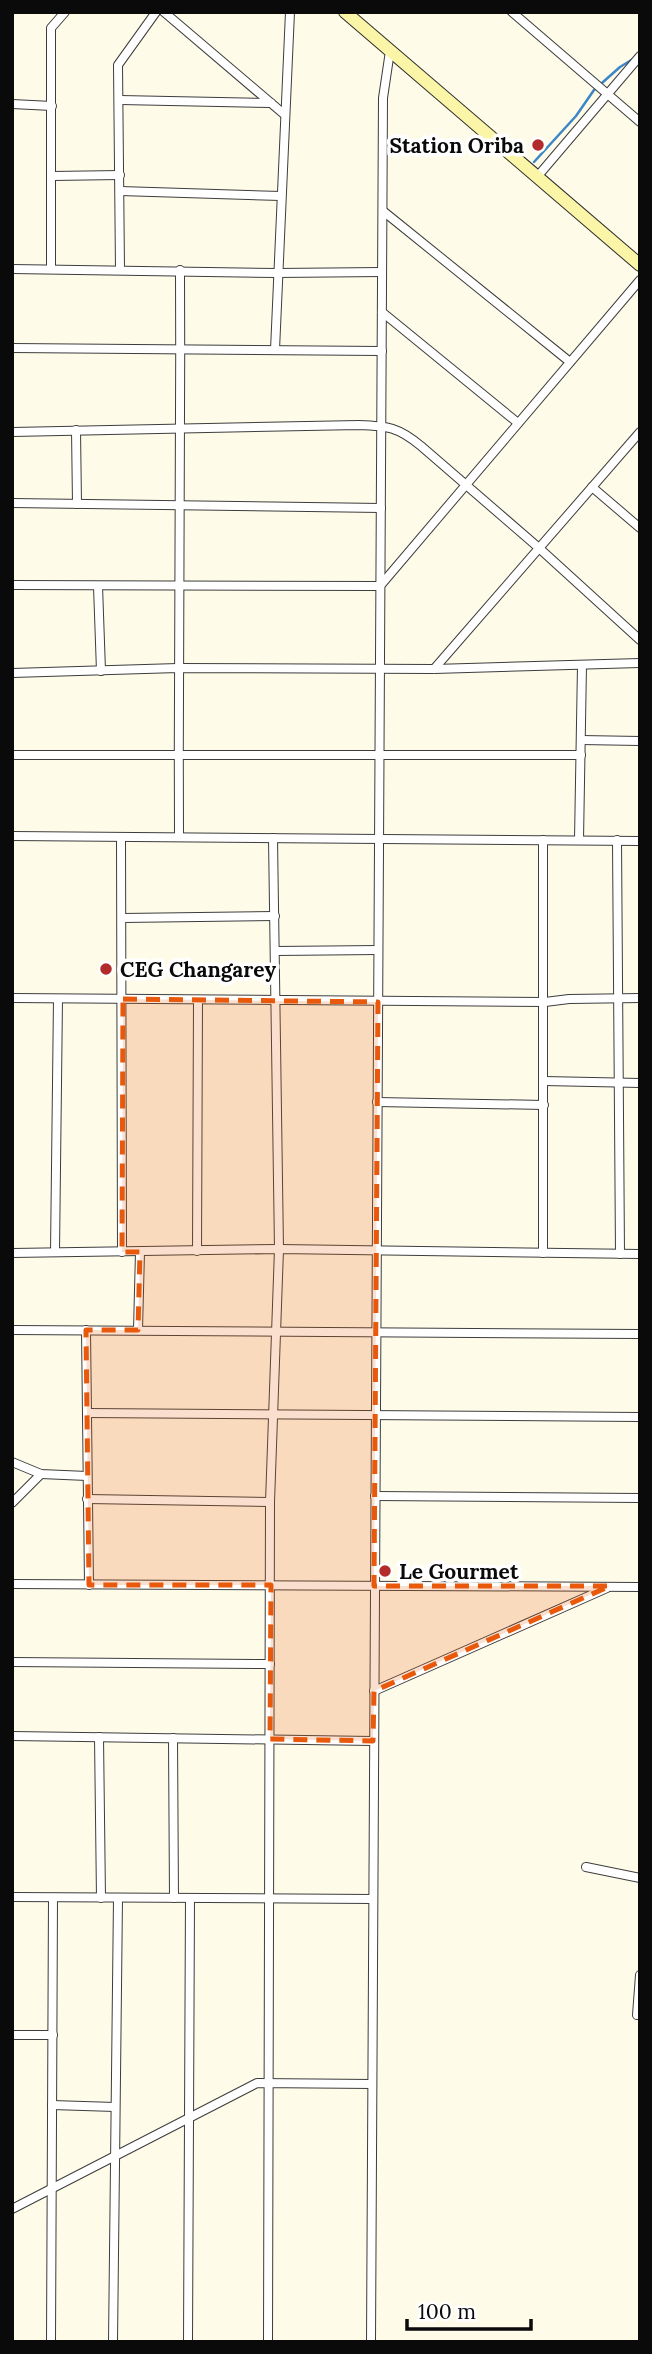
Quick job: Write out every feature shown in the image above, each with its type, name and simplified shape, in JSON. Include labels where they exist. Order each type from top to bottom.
[{"type":"main road","points":[[345,12],[640,265]]},
{"type":"street","points":[[51,269],[51,28],[65,12]]},
{"type":"street","points":[[120,270],[118,65],[156,12]]},
{"type":"street","points":[[164,12],[285,115]]},
{"type":"street","points":[[275,350],[290,12]]},
{"type":"street","points":[[512,12],[640,122]]},
{"type":"street","points":[[371,2342],[383,98],[390,51]]},
{"type":"street","points":[[537,177],[640,56]]},
{"type":"street","points":[[120,100],[271,103]]},
{"type":"street","points":[[12,104],[52,106]]},
{"type":"street","points":[[52,176],[120,175]]},
{"type":"street","points":[[120,191],[281,196]]},
{"type":"street","points":[[383,211],[570,362]]},
{"type":"street","points":[[12,269],[382,272]]},
{"type":"street","points":[[178,837],[180,270]]},
{"type":"street","points":[[12,585],[380,586],[640,280]]},
{"type":"street","points":[[382,312],[518,423]]},
{"type":"street","points":[[12,348],[382,351]]},
{"type":"street","points":[[12,432],[382,425],[403,431],[539,548],[640,640]]},
{"type":"street","points":[[76,430],[77,504]]},
{"type":"street","points":[[434,669],[640,432]]},
{"type":"street","points":[[592,487],[640,528]]},
{"type":"street","points":[[12,503],[381,508]]},
{"type":"street","points":[[98,586],[101,671]]},
{"type":"street","points":[[12,673],[178,668],[434,669],[640,663]]},
{"type":"street","points":[[579,840],[582,665]]},
{"type":"street","points":[[581,740],[640,741]]},
{"type":"street","points":[[12,755],[581,755]]},
{"type":"street","points":[[12,836],[640,841]]},
{"type":"street","points":[[121,837],[122,1252]]},
{"type":"street","points":[[268,2342],[270,1502],[271,1413],[279,1249],[273,838]]},
{"type":"street","points":[[543,840],[543,1253]]},
{"type":"street","points":[[617,840],[620,1254]]},
{"type":"street","points":[[123,918],[275,916]]},
{"type":"street","points":[[275,951],[378,950]]},
{"type":"street","points":[[12,998],[545,1002],[640,998]]},
{"type":"street","points":[[55,1252],[58,999]]},
{"type":"street","points":[[197,1251],[198,1000]]},
{"type":"street","points":[[544,1081],[640,1083]]},
{"type":"street","points":[[377,1102],[544,1105]]},
{"type":"street","points":[[12,1253],[279,1249],[640,1255]]},
{"type":"street","points":[[138,1330],[140,1252]]},
{"type":"street","points":[[12,1330],[640,1334]]},
{"type":"street","points":[[86,1330],[89,1585]]},
{"type":"street","points":[[87,1413],[640,1417]]},
{"type":"street","points":[[12,1462],[41,1474],[87,1476]]},
{"type":"street","points":[[12,1503],[41,1474]]},
{"type":"street","points":[[375,1496],[640,1498]]},
{"type":"street","points":[[87,1499],[270,1502]]},
{"type":"street","points":[[12,1584],[640,1587]]},
{"type":"street","points":[[374,1691],[610,1587]]},
{"type":"street","points":[[12,1662],[270,1664]]},
{"type":"street","points":[[12,1735],[373,1741]]},
{"type":"street","points":[[99,1737],[101,1898]]},
{"type":"street","points":[[173,1738],[174,1898]]},
{"type":"street","points":[[586,1867],[640,1878]]},
{"type":"street","points":[[12,1897],[373,1899]]},
{"type":"street","points":[[51,2342],[53,1898]]},
{"type":"street","points":[[113,2342],[118,1898]]},
{"type":"street","points":[[188,2342],[190,1898]]},
{"type":"street","points":[[637,2015],[640,1975]]},
{"type":"street","points":[[12,2035],[52,2035]]},
{"type":"street","points":[[12,2209],[257,2083],[372,2084]]},
{"type":"street","points":[[52,2105],[115,2107]]},
{"type":"highlighted area","points":[[123,999],[378,1002],[374,1586],[610,1586],[374,1691],[373,1741],[270,1739],[271,1585],[89,1585],[86,1330],[138,1330],[140,1252],[122,1252]]},
{"type":"waterway","points":[[534,162],[576,116],[594,90],[633,59]]},
{"type":"place","name":"Station Oriba","points":[[538,145]]},
{"type":"place","name":"CEG Changarey","points":[[106,969]]},
{"type":"place","name":"Le Gourmet","points":[[385,1571]]}]
